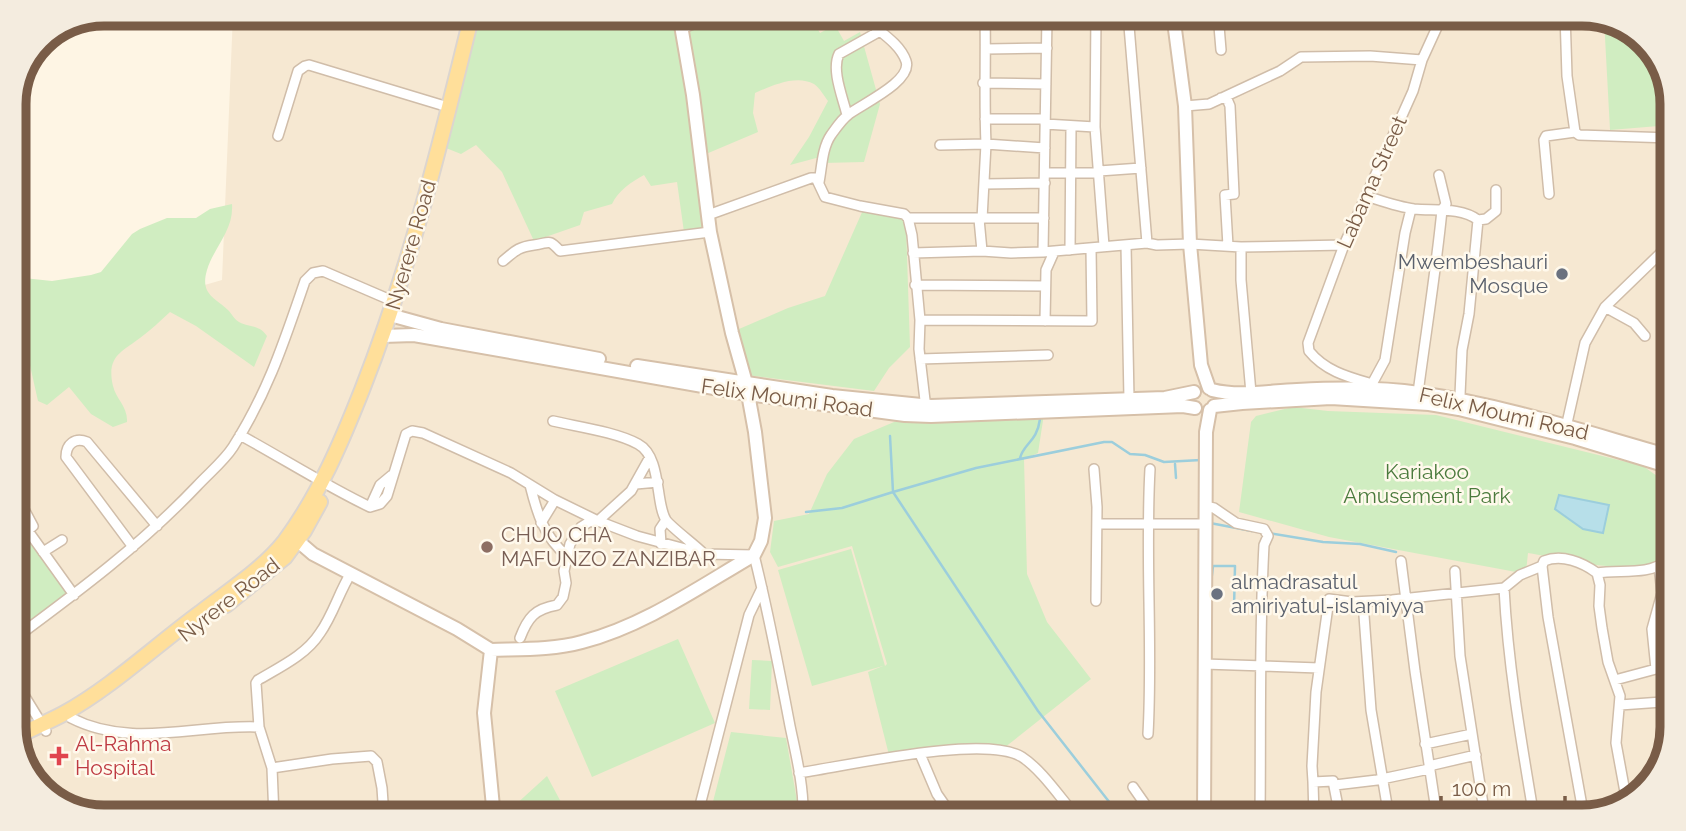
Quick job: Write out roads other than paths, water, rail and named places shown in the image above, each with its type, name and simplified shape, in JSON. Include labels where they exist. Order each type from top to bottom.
[{"type":"main road","name":"Nyerere Road","points":[[327,479],[392,309],[422,213],[469,26]]},
{"type":"main road","points":[[293,537],[313,554],[457,629],[491,650],[581,643],[632,625],[754,555],[761,541],[765,519],[747,389],[710,232],[693,95],[680,26]]},
{"type":"main road","points":[[1175,26],[1185,106],[1190,244],[1203,390],[1216,400],[1204,409]]},
{"type":"main road","name":"Felix Moumi Road","points":[[392,309],[423,325],[600,364]]},
{"type":"main road","name":"Felix Moumi Road","points":[[383,336],[414,335],[747,389],[854,399],[926,411],[1089,405],[1183,406],[1204,409],[1242,403],[1331,398],[1456,399],[1660,453]]},
{"type":"main road","name":"Felix Moumi Road","points":[[1089,405],[1129,399],[1165,398],[1203,390],[1251,393],[1372,387],[1426,397],[1459,409],[1565,430],[1660,464]]},
{"type":"main road","points":[[1203,390],[1191,398],[1204,409],[1206,432],[1204,805]]},
{"type":"main road","name":"Nyrere Road","points":[[26,734],[71,718],[243,592],[285,557],[293,537],[327,479]]},
{"type":"main road","name":"Nyrere Road","points":[[27,739],[110,682],[293,537]]},
{"type":"main road","points":[[491,650],[484,713],[493,805]]},
{"type":"street","points":[[681,29],[689,26]]},
{"type":"street","points":[[819,182],[827,141],[847,115],[887,89],[903,76],[907,67],[906,60],[899,51],[874,26]]},
{"type":"street","points":[[982,251],[981,219],[986,144],[983,83],[985,26]]},
{"type":"street","points":[[1043,252],[1047,26]]},
{"type":"street","points":[[1096,26],[1095,127],[1104,246]]},
{"type":"street","points":[[1129,26],[1147,243]]},
{"type":"street","points":[[1219,26],[1221,50]]},
{"type":"street","name":"Labama Street","points":[[1372,387],[1336,373],[1317,361],[1309,351],[1308,342],[1344,245],[1413,91],[1422,60],[1438,26]]},
{"type":"street","points":[[1565,26],[1567,76],[1576,132]]},
{"type":"street","points":[[847,115],[837,58],[839,54],[880,31]]},
{"type":"street","points":[[986,49],[1047,48]]},
{"type":"street","points":[[1185,106],[1209,104],[1280,71],[1301,57],[1370,56],[1422,60]]},
{"type":"street","points":[[278,136],[298,71],[305,65],[448,107]]},
{"type":"street","points":[[983,83],[1046,84]]},
{"type":"street","points":[[1221,98],[1227,99],[1230,106],[1234,194],[1225,195],[1228,246]]},
{"type":"street","points":[[985,119],[1095,127]]},
{"type":"street","points":[[1070,250],[1071,127]]},
{"type":"street","points":[[1549,194],[1544,140],[1546,136],[1576,132],[1579,135],[1660,138]]},
{"type":"street","points":[[940,145],[986,144],[1045,148]]},
{"type":"street","points":[[984,184],[1070,173],[1141,168]]},
{"type":"street","points":[[1426,397],[1424,342],[1442,210],[1446,204],[1439,175]]},
{"type":"street","points":[[708,215],[805,179],[816,178],[825,197],[904,214],[908,218],[913,253],[926,411]]},
{"type":"street","points":[[1366,196],[1411,209],[1442,210],[1472,216],[1478,220],[1486,219],[1496,211],[1496,190]]},
{"type":"street","points":[[1372,387],[1385,360],[1411,209]]},
{"type":"street","points":[[908,218],[1044,218]]},
{"type":"street","points":[[1456,399],[1460,395],[1462,350],[1469,314],[1478,220]]},
{"type":"street","points":[[503,261],[521,246],[544,242],[551,242],[560,251],[710,232]]},
{"type":"street","points":[[913,253],[1043,252],[1147,243],[1157,246],[1190,244],[1241,247],[1344,245]]},
{"type":"street","points":[[1126,244],[1129,399]]},
{"type":"street","points":[[1241,247],[1251,393]]},
{"type":"street","points":[[920,320],[1092,321],[1091,248]]},
{"type":"street","points":[[1045,321],[1046,270],[1054,251]]},
{"type":"street","points":[[1565,430],[1585,343],[1605,307],[1660,254]]},
{"type":"street","points":[[26,630],[133,547],[232,450],[275,370],[304,281],[309,275],[324,271],[392,309]]},
{"type":"street","points":[[915,285],[1045,286]]},
{"type":"street","points":[[1605,307],[1634,323],[1645,336]]},
{"type":"street","points":[[920,359],[1048,355]]},
{"type":"street","points":[[553,421],[638,444],[650,457],[666,520],[704,554]]},
{"type":"street","points":[[240,435],[327,479],[370,507],[380,504],[387,496],[407,434],[412,431],[423,433],[511,473],[555,500],[598,521],[661,544],[704,554],[754,555],[804,805]]},
{"type":"street","points":[[133,547],[66,457],[66,451],[72,442],[87,442],[157,526]]},
{"type":"street","points":[[520,638],[525,624],[541,608],[557,605],[563,597],[570,544],[581,527],[598,521],[631,491],[650,457]]},
{"type":"street","points":[[1094,469],[1097,524],[1096,601]]},
{"type":"street","points":[[1148,734],[1151,658],[1150,469]]},
{"type":"street","points":[[636,484],[658,482]]},
{"type":"street","points":[[530,485],[548,537],[567,556]]},
{"type":"street","points":[[541,523],[555,500]]},
{"type":"street","points":[[1205,506],[1214,508],[1237,523],[1264,529],[1267,534],[1264,545],[1260,630],[1260,805]]},
{"type":"street","points":[[26,514],[33,526],[26,529],[46,550],[74,595]]},
{"type":"street","points":[[661,544],[660,529],[666,520]]},
{"type":"street","points":[[1097,524],[1205,524]]},
{"type":"street","points":[[43,538],[46,550]]},
{"type":"street","points":[[46,550],[62,540]]},
{"type":"street","points":[[1582,805],[1548,617],[1542,566],[1544,561],[1549,559],[1560,559],[1582,563],[1597,573],[1641,571],[1660,565]]},
{"type":"street","points":[[1401,561],[1435,805]]},
{"type":"street","points":[[1314,805],[1312,766],[1319,668],[1329,599],[1363,602],[1504,587],[1520,575],[1542,566]]},
{"type":"street","points":[[1455,571],[1460,656],[1483,805]]},
{"type":"street","points":[[274,805],[272,768],[259,727],[256,683],[295,659],[315,641],[351,573]]},
{"type":"street","points":[[1597,573],[1602,628],[1620,705],[1616,743],[1625,792]]},
{"type":"street","points":[[1504,587],[1512,687],[1532,805]]},
{"type":"street","points":[[700,805],[749,615],[762,588]]},
{"type":"street","points":[[1615,680],[1657,669],[1652,629],[1660,600]]},
{"type":"street","points":[[1363,602],[1371,710],[1387,805]]},
{"type":"street","points":[[1203,664],[1319,668]]},
{"type":"street","points":[[26,699],[44,728]]},
{"type":"street","points":[[1620,705],[1660,703]]},
{"type":"street","points":[[71,718],[93,728],[159,735],[259,727]]},
{"type":"street","points":[[1425,744],[1472,734]]},
{"type":"street","points":[[799,773],[920,754],[982,748],[1007,751],[1021,757],[1032,765],[1066,805]]},
{"type":"street","points":[[920,754],[937,794],[945,805]]},
{"type":"street","points":[[1335,785],[1429,769],[1433,765],[1476,755]]},
{"type":"street","points":[[272,768],[370,756],[377,762],[383,805]]},
{"type":"street","points":[[1313,782],[1333,781],[1338,805]]},
{"type":"street","points":[[1133,787],[1146,805]]},
{"type":"water","points":[[1559,495],[1609,505],[1603,533],[1583,529],[1555,509]]},
{"type":"waterway","points":[[1020,458],[1036,433],[1040,419]]},
{"type":"waterway","points":[[890,436],[893,492],[976,468],[1104,442],[1112,442],[1130,454],[1145,455],[1164,462],[1201,460]]},
{"type":"waterway","points":[[1175,464],[1176,478]]},
{"type":"waterway","points":[[806,512],[842,508],[893,492],[1038,711],[1112,805]]},
{"type":"waterway","points":[[1210,523],[1252,531]]},
{"type":"waterway","points":[[1269,533],[1323,542],[1360,544],[1396,552]]},
{"type":"waterway","points":[[1211,583],[1213,566],[1235,566],[1234,608]]},
{"type":"place","name":"Mwembeshauri Mosque","points":[[1562,274]]},
{"type":"place","name":"CHUO CHA MAFUNZO ZANZIBAR","points":[[487,547]]},
{"type":"place","name":"almadrasatul amiriyatul-islamiyya","points":[[1217,594]]},
{"type":"place","name":"Al-Rahma Hospital","points":[[59,756]]},
{"type":"park label","name":"Kariakoo Amusement Park","points":[[1427,484]]}]
